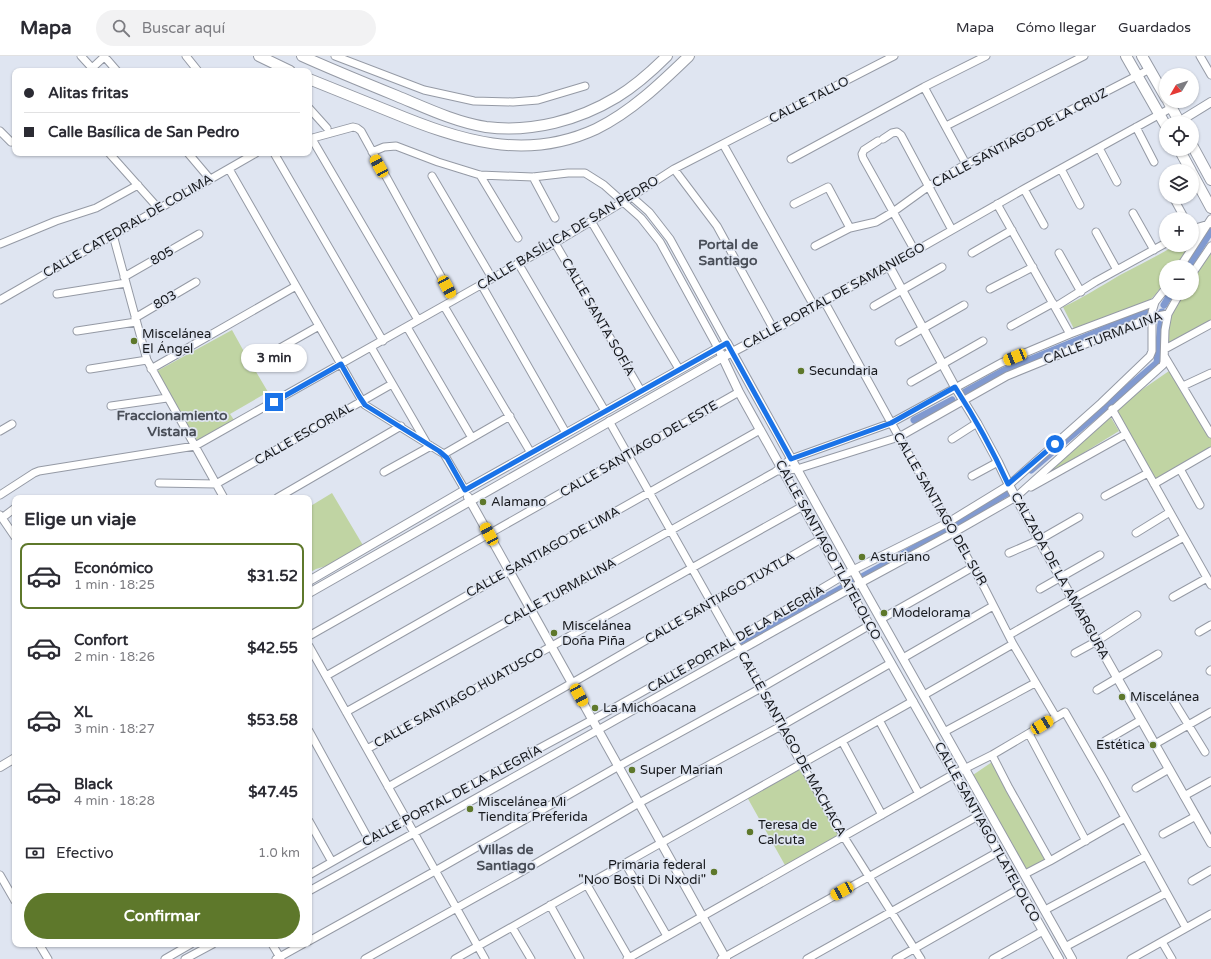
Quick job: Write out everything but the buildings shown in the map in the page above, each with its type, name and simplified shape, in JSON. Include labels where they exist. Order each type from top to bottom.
[{"type":"main road","points":[[260,56],[284,68]]},
{"type":"main road","points":[[302,56],[451,118],[486,127],[509,128],[550,124],[579,116],[596,109],[641,80],[666,56]]},
{"type":"main road","points":[[312,80],[429,128],[452,135],[492,144],[510,146],[550,144],[572,138],[597,128],[622,114],[689,56]]},
{"type":"main road","points":[[1126,56],[1160,114]]},
{"type":"main road","points":[[1142,56],[1159,85]]},
{"type":"main road","points":[[1198,156],[1211,180]]},
{"type":"main road","points":[[1199,186],[1211,208]]},
{"type":"street","points":[[81,56],[89,68]]},
{"type":"street","points":[[91,68],[104,56],[114,68]]},
{"type":"street","points":[[186,56],[196,68]]},
{"type":"street","points":[[335,56],[424,90],[474,101],[513,102],[538,100],[585,86]]},
{"type":"street","name":"CALLE TALLO","points":[[723,144],[894,56]]},
{"type":"street","points":[[791,159],[924,87],[986,56]]},
{"type":"street","points":[[946,126],[1084,56]]},
{"type":"street","points":[[1200,56],[1211,75]]},
{"type":"street","name":"CALLE SANTIAGO DE LA CRUZ","points":[[815,246],[850,228],[876,222],[893,212],[929,186],[966,164],[1150,69]]},
{"type":"street","points":[[924,87],[966,164]]},
{"type":"street","points":[[1189,116],[1211,102]]},
{"type":"street","name":"CALLE PORTAL DE SAMANIEGO","points":[[312,591],[609,421],[1160,114],[1166,108]]},
{"type":"street","points":[[312,111],[327,128]]},
{"type":"street","points":[[312,138],[353,127],[361,131],[454,300]]},
{"type":"street","points":[[1136,127],[1154,162]]},
{"type":"street","points":[[0,130],[11,142]]},
{"type":"street","points":[[915,250],[862,154],[864,150],[892,133],[897,132],[901,135],[952,230]]},
{"type":"street","points":[[312,142],[418,320]]},
{"type":"street","points":[[723,144],[814,306]]},
{"type":"street","name":"CALLE BASÍLICA DE SAN PEDRO","points":[[0,495],[39,471],[195,446],[555,243],[632,197],[674,169],[723,144]]},
{"type":"street","name":"CALLE SANTIAGO TLATELOLCO","points":[[372,152],[384,146],[396,146],[438,162],[480,175],[533,177],[568,173],[585,173],[604,185],[641,218],[660,242],[723,357],[739,392],[780,470],[821,539],[842,578],[850,589],[1059,959]]},
{"type":"street","points":[[1099,148],[1117,182]]},
{"type":"street","points":[[112,156],[159,209]]},
{"type":"street","points":[[191,156],[210,179]]},
{"type":"street","name":"CALLE CATEDRAL DE COLIMA","points":[[0,300],[251,156]]},
{"type":"street","points":[[276,156],[383,341]]},
{"type":"street","points":[[1061,168],[1080,205]]},
{"type":"street","points":[[229,169],[365,405],[444,454],[703,917],[724,958],[868,876],[978,816]]},
{"type":"street","points":[[674,169],[717,226],[774,330]]},
{"type":"street","points":[[480,175],[518,238]]},
{"type":"street","points":[[432,176],[492,278]]},
{"type":"street","points":[[533,177],[555,218]]},
{"type":"street","points":[[0,244],[56,220],[96,208],[138,185]]},
{"type":"street","points":[[794,204],[828,187],[850,228]]},
{"type":"street","points":[[1024,189],[1044,225]]},
{"type":"street","name":"CALLE SANTIAGO TLATELOLCO","points":[[632,197],[649,212],[670,239],[791,459],[1072,959]]},
{"type":"street","points":[[998,204],[1070,334]]},
{"type":"street","points":[[1133,213],[1154,250]]},
{"type":"street","points":[[591,221],[679,369]]},
{"type":"street","points":[[1199,226],[1210,221]]},
{"type":"street","points":[[1185,260],[1210,221]]},
{"type":"street","points":[[972,253],[1012,230]]},
{"type":"street","points":[[1096,232],[1117,270]]},
{"type":"street","name":"805","points":[[125,280],[199,234]]},
{"type":"street","points":[[113,235],[147,360],[222,495]]},
{"type":"street","name":"CALLE SANTA SOFÍA","points":[[555,243],[641,391]]},
{"type":"street","points":[[1199,264],[1211,246]]},
{"type":"street","points":[[1011,326],[1080,292],[1159,247]]},
{"type":"street","points":[[1059,253],[1080,292]]},
{"type":"street","points":[[518,263],[605,411]]},
{"type":"street","name":"CALZADA DE LA AMARGURA","points":[[889,266],[955,387],[977,423],[1008,484],[1018,495],[1039,540],[1211,843]]},
{"type":"street","points":[[874,306],[942,267]]},
{"type":"street","points":[[990,289],[1032,267]]},
{"type":"street","points":[[57,294],[125,280]]},
{"type":"street","name":"803","points":[[136,320],[196,282]]},
{"type":"street","points":[[482,284],[566,433]]},
{"type":"street","points":[[151,369],[296,286]]},
{"type":"street","name":"CALLE TURMALINA","points":[[346,712],[780,470],[791,459],[891,423],[1002,362],[1070,334],[1156,302],[1159,298]]},
{"type":"street","name":"CALLE TURMALINA","points":[[780,470],[797,469],[899,437],[1007,376],[1152,317],[1168,314],[1176,300]]},
{"type":"street","name":"CALLE SANTIAGO DEL SUR","points":[[824,301],[973,567],[1013,644],[1056,717]]},
{"type":"street","name":"CALLE PORTAL DE LA ALEGRÍA","points":[[312,873],[369,840],[593,720],[733,641],[842,578],[853,570],[947,523],[1008,484],[1101,403],[1150,356],[1152,351],[1152,312],[1156,302]]},
{"type":"street","points":[[899,342],[964,305]]},
{"type":"street","points":[[444,306],[531,453]]},
{"type":"street","name":"CALLE PORTAL DE LA ALEGRÍA","points":[[312,889],[414,834],[740,650],[954,533],[1018,495],[1112,409],[1160,368],[1164,362],[1165,330],[1168,314]]},
{"type":"street","points":[[77,331],[136,320]]},
{"type":"street","points":[[1211,324],[1165,353],[1183,386],[1209,425],[1211,434]]},
{"type":"street","points":[[250,365],[319,326]]},
{"type":"street","points":[[407,327],[472,438]]},
{"type":"street","points":[[911,382],[983,341]]},
{"type":"street","name":"CALLE PORTAL DE SAMANIEGO","points":[[312,579],[465,490],[727,343]]},
{"type":"street","points":[[371,347],[429,444]]},
{"type":"street","points":[[90,368],[147,360]]},
{"type":"street","points":[[1183,386],[1211,373]]},
{"type":"street","name":"CALLE ESCORIAL","points":[[216,484],[392,384]]},
{"type":"street","name":"CALLE SANTIAGO DEL ESTE","points":[[312,634],[739,392]]},
{"type":"street","points":[[111,406],[167,398]]},
{"type":"street","points":[[1112,409],[1210,581],[1173,597]]},
{"type":"street","points":[[444,454],[510,416]]},
{"type":"street","name":"CALLE SANTIAGO DE MACHACA","points":[[609,421],[711,603],[733,641],[740,650],[801,763],[844,837],[921,959]]},
{"type":"street","points":[[952,439],[977,423]]},
{"type":"street","points":[[0,431],[12,424]]},
{"type":"street","points":[[282,495],[401,426]]},
{"type":"street","name":"CALLE SANTIAGO DE LIMA","points":[[326,676],[760,430]]},
{"type":"street","name":"CALZADA DE LA AMARGURA","points":[[1018,495],[1126,434]]},
{"type":"street","points":[[384,472],[429,444]]},
{"type":"street","points":[[1154,484],[1211,451]]},
{"type":"street","points":[[972,476],[998,462]]},
{"type":"street","points":[[1180,469],[1200,505]]},
{"type":"street","points":[[1105,496],[1148,473]]},
{"type":"street","points":[[159,483],[216,484]]},
{"type":"street","name":"CALLE SANTIAGO HUATUSCO","points":[[367,749],[802,506]]},
{"type":"street","points":[[12,510],[1,516],[12,532]]},
{"type":"street","points":[[1136,533],[1170,512]]},
{"type":"street","points":[[1009,553],[1039,540],[1079,517]]},
{"type":"street","points":[[1009,635],[1072,598],[1184,537]]},
{"type":"street","name":"CALLE SANTIAGO TUXTLA","points":[[388,787],[572,683],[821,539]]},
{"type":"street","points":[[1040,589],[1100,555]]},
{"type":"street","points":[[881,619],[973,567]]},
{"type":"street","points":[[903,658],[993,606]]},
{"type":"street","points":[[1075,653],[1097,641],[1137,615]]},
{"type":"street","points":[[312,939],[870,625]]},
{"type":"street","points":[[1199,632],[1211,625]]},
{"type":"street","points":[[924,695],[1013,644]]},
{"type":"street","points":[[312,651],[485,959]]},
{"type":"street","points":[[1097,690],[1118,679],[1158,654]]},
{"type":"street","points":[[365,959],[639,803],[781,726],[891,663]]},
{"type":"street","points":[[944,732],[1035,683]]},
{"type":"street","points":[[1173,700],[1205,752]]},
{"type":"street","points":[[455,959],[913,701]]},
{"type":"street","points":[[587,885],[628,958],[703,917],[918,794],[992,755],[1065,712],[1186,928]]},
{"type":"street","points":[[1155,744],[1211,712]]},
{"type":"street","points":[[879,720],[918,794]]},
{"type":"street","points":[[1104,741],[1142,720]]},
{"type":"street","points":[[1028,734],[1086,841]]},
{"type":"street","points":[[312,736],[369,840]]},
{"type":"street","points":[[842,741],[882,815]]},
{"type":"street","points":[[992,755],[1050,861]]},
{"type":"street","points":[[0,767],[12,760]]},
{"type":"street","points":[[1136,788],[1169,769]]},
{"type":"street","points":[[1184,796],[1211,781]]},
{"type":"street","points":[[1163,834],[1196,816]]},
{"type":"street","points":[[1025,874],[1125,818]]},
{"type":"street","points":[[312,826],[332,862]]},
{"type":"street","points":[[807,959],[998,852]]},
{"type":"street","points":[[1045,910],[1146,856]]},
{"type":"street","points":[[625,863],[667,936]]},
{"type":"street","points":[[1192,881],[1211,870]]},
{"type":"street","points":[[0,875],[12,896]]},
{"type":"street","points":[[896,959],[1019,890]]},
{"type":"street","points":[[1065,946],[1166,893]]},
{"type":"street","points":[[550,905],[580,959]]},
{"type":"street","points":[[1133,958],[1211,914]]},
{"type":"street","points":[[512,926],[531,959]]},
{"type":"street","points":[[993,959],[1043,931]]},
{"type":"street","points":[[1162,942],[1172,959]]},
{"type":"street","points":[[41,947],[48,959]]},
{"type":"street","points":[[165,959],[186,947]]},
{"type":"street","points":[[186,959],[208,947]]},
{"type":"street","points":[[274,947],[279,958],[298,947]]},
{"type":"green space","points":[[1163,252],[1185,252],[1180,260],[1159,260],[1159,290],[1151,299],[1075,331],[1063,307]]},
{"type":"green space","points":[[1211,252],[1211,321],[1168,345],[1169,313],[1178,300],[1199,300],[1199,270]]},
{"type":"green space","points":[[232,330],[247,357],[243,362],[244,368],[250,372],[255,370],[268,392],[230,414],[234,420],[197,441],[157,371]]},
{"type":"green space","points":[[1169,371],[1211,438],[1211,452],[1156,483],[1114,409]]},
{"type":"green space","points":[[1110,416],[1119,431],[1036,482]]},
{"type":"green space","points":[[332,493],[364,547],[333,564],[312,571],[312,505]]},
{"type":"green space","points":[[992,762],[1049,861],[1026,871],[973,775]]},
{"type":"green space","points":[[801,767],[839,836],[786,867],[747,797]]},
{"type":"waterway","points":[[1192,260],[1211,231]]},
{"type":"waterway","points":[[1164,305],[1167,300]]},
{"type":"waterway","points":[[965,392],[1003,371],[1151,310]]},
{"type":"waterway","points":[[1031,470],[1157,363],[1162,312]]},
{"type":"waterway","points":[[914,420],[952,400]]},
{"type":"waterway","points":[[952,527],[1010,491]]},
{"type":"waterway","points":[[741,641],[782,621],[945,531]]},
{"type":"place","name":"Miscelánea El Ángel","points":[[134,341]]},
{"type":"place","name":"Secundaria","points":[[801,371]]},
{"type":"place","name":"Alamano","points":[[483,502]]},
{"type":"place","name":"Asturiano","points":[[862,557]]},
{"type":"place","name":"Modelorama","points":[[884,613]]},
{"type":"place","name":"Miscelánea Doña Piña","points":[[554,633]]},
{"type":"place","name":"Miscelánea","points":[[1122,697]]},
{"type":"place","name":"La Michoacana","points":[[595,708]]},
{"type":"place","name":"Estética","points":[[1153,745]]},
{"type":"place","name":"Super Marian","points":[[632,770]]},
{"type":"place","name":"Miscelánea Mi Tiendita Preferida","points":[[470,809]]},
{"type":"place","name":"Teresa de Calcuta","points":[[750,832]]},
{"type":"place","name":"Primaria federal \"Noo Bosti Di Nxodi\"","points":[[714,872]]},
{"type":"district","name":"Portal de Santiago","points":[[728,252]]},
{"type":"district","name":"Fraccionamiento Vistana","points":[[172,424]]},
{"type":"district","name":"Villas de Santiago","points":[[506,858]]},
{"type":"route","points":[[274,402],[341,364],[365,405],[444,454],[465,490],[727,343],[791,459],[891,423],[955,387],[977,423],[1008,484],[1055,444]]}]
